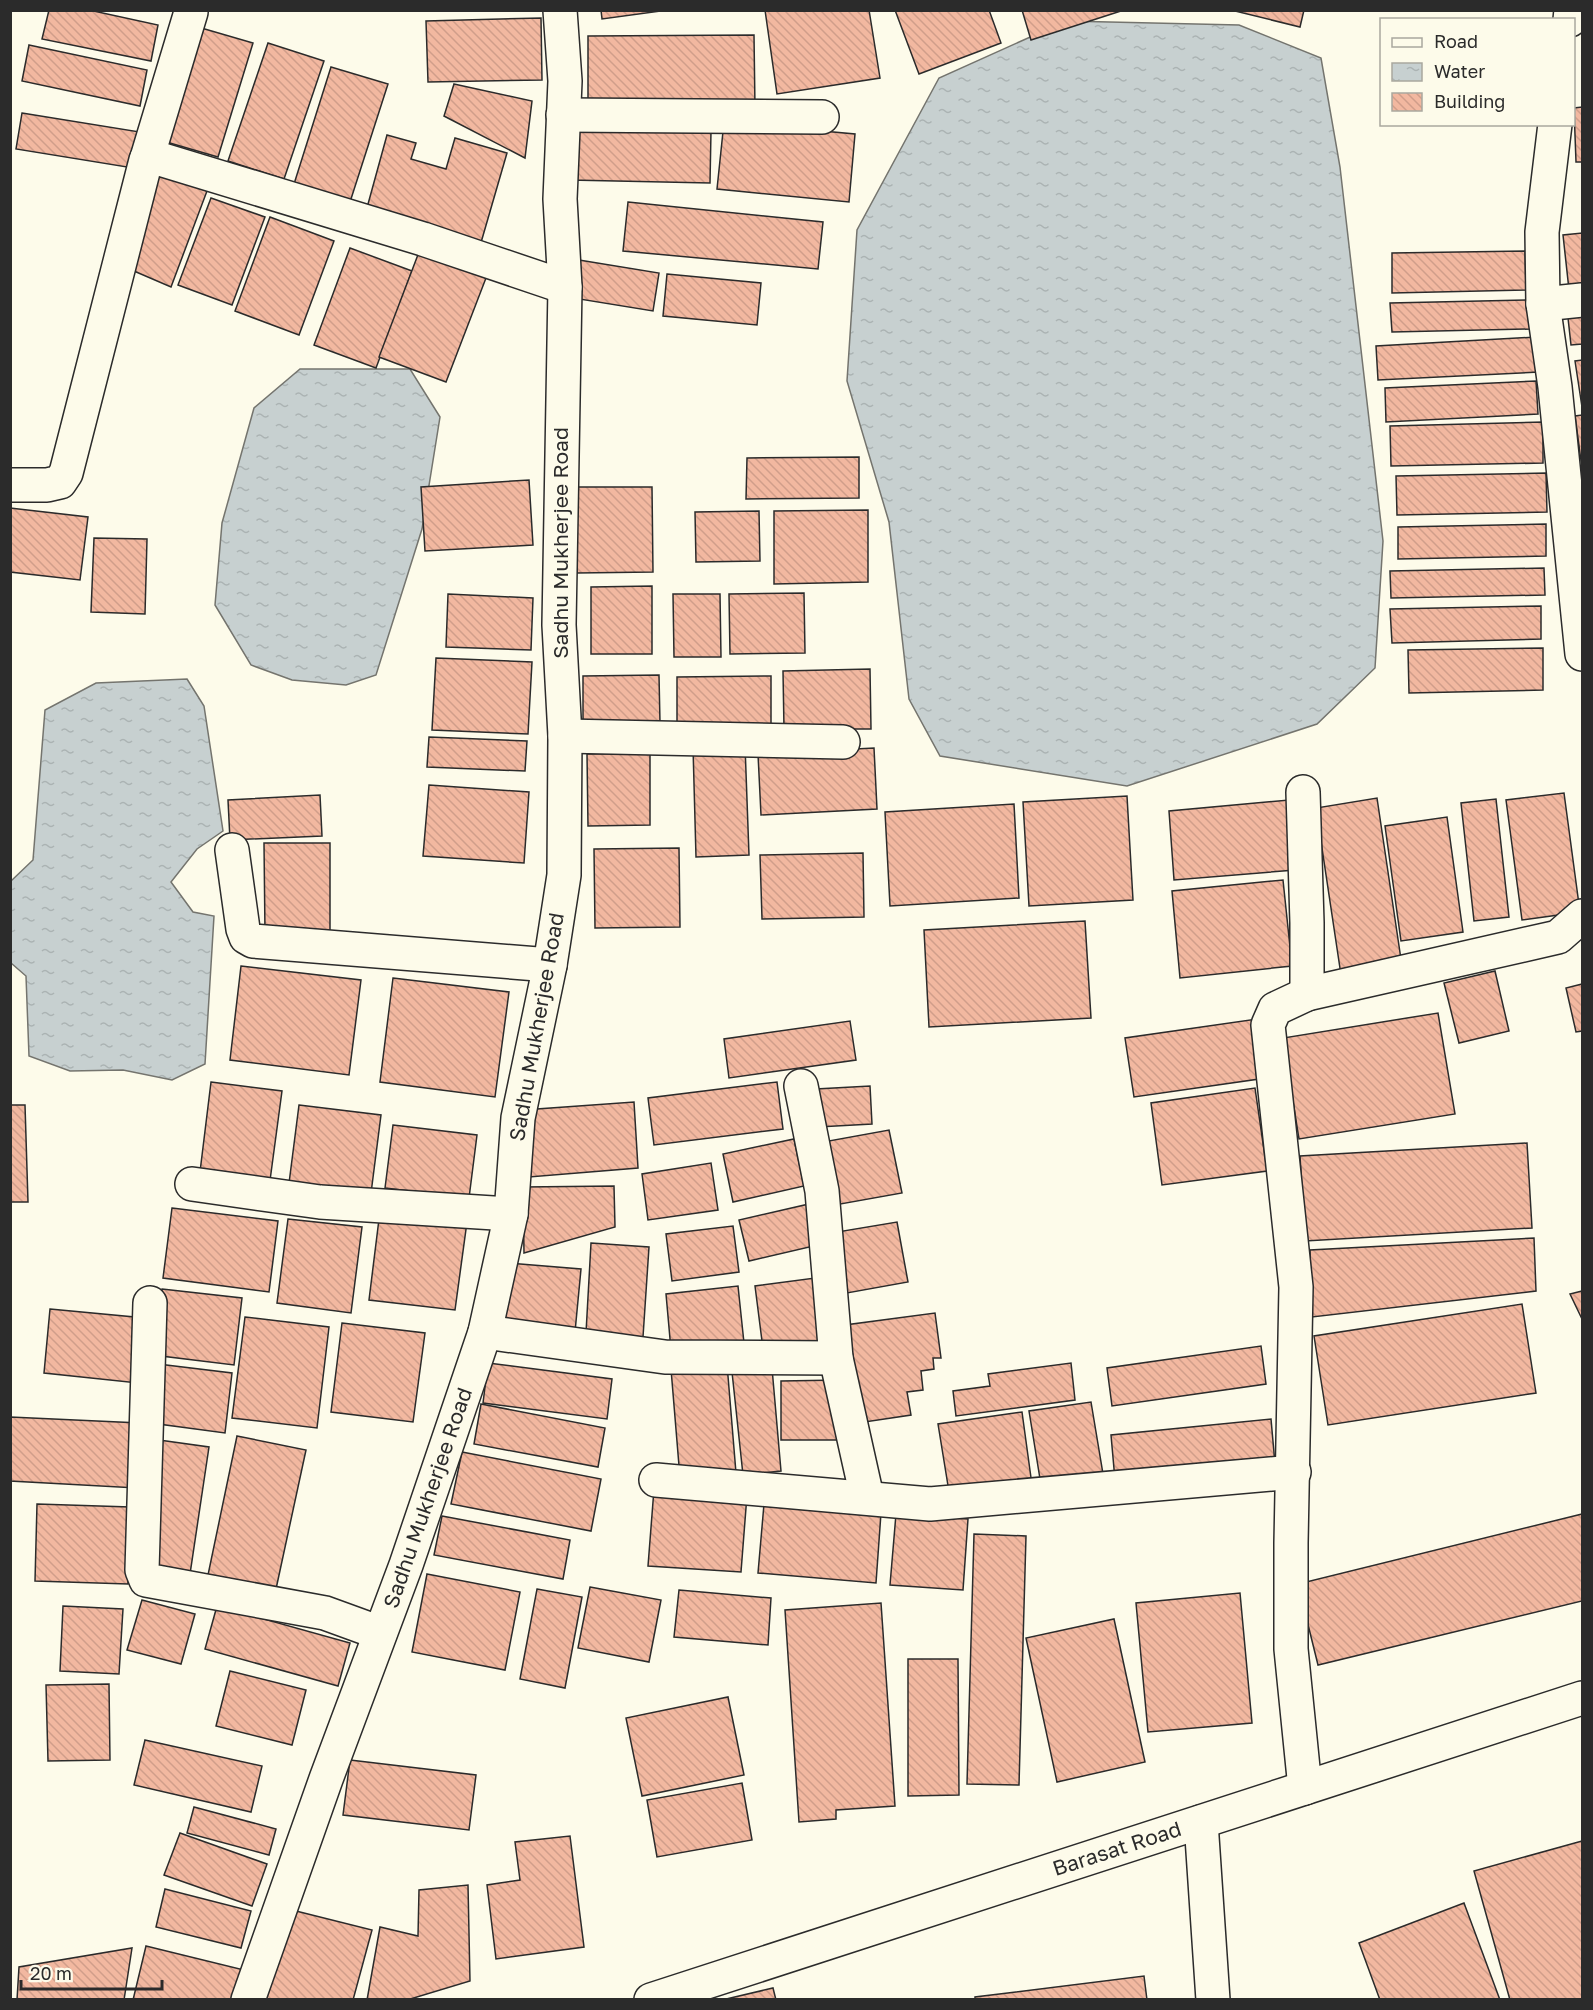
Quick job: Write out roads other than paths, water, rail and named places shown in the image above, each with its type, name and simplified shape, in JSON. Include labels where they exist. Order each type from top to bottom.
[{"type":"street","name":"Sadhu Mukherjee Road","points":[[248,2000],[322,1790],[406,1565],[485,1332],[511,1214],[518,1118],[550,964],[564,875],[566,736],[559,625],[565,287],[560,199],[565,81],[560,10]]},
{"type":"street","points":[[10,485],[47,485],[60,482],[66,473],[147,158],[191,12]]},
{"type":"street","points":[[564,115],[822,117]]},
{"type":"street","points":[[1555,126],[1542,232],[1542,304],[1555,387],[1581,640]]},
{"type":"street","points":[[147,158],[150,156],[423,239],[565,287]]},
{"type":"street","points":[[1542,304],[1582,300]]},
{"type":"street","points":[[566,736],[843,742]]},
{"type":"street","points":[[1303,792],[1307,994]]},
{"type":"street","points":[[232,850],[243,929],[246,937],[253,941],[550,964]]},
{"type":"street","points":[[1305,1788],[1292,1649],[1291,1543],[1296,1287],[1268,1025],[1275,1009],[1307,994],[1558,937],[1582,916]]},
{"type":"street","points":[[801,1086],[822,1191],[836,1358],[867,1497]]},
{"type":"street","points":[[192,1184],[320,1202],[511,1214]]},
{"type":"street","points":[[150,1303],[142,1570],[146,1580],[325,1613],[380,1633]]},
{"type":"street","points":[[485,1332],[665,1357],[836,1358]]},
{"type":"street","points":[[656,1480],[930,1504],[1294,1472]]},
{"type":"street","name":"Barasat Road","points":[[651,2000],[1582,1698]]},
{"type":"street","points":[[1201,1822],[1213,2000]]},
{"type":"water","points":[[1066,21],[1239,25],[1321,58],[1340,167],[1383,541],[1375,668],[1317,724],[1127,786],[940,756],[909,699],[889,522],[847,381],[857,230],[939,78]]},
{"type":"water","points":[[300,369],[410,369],[440,417],[422,529],[376,675],[346,685],[292,680],[251,665],[215,605],[222,523],[254,408]]},
{"type":"water","points":[[187,679],[204,706],[223,831],[197,849],[171,882],[193,912],[214,916],[205,1064],[172,1080],[123,1070],[70,1071],[29,1056],[26,976],[11,963],[11,881],[33,860],[45,710],[96,683]]}]
